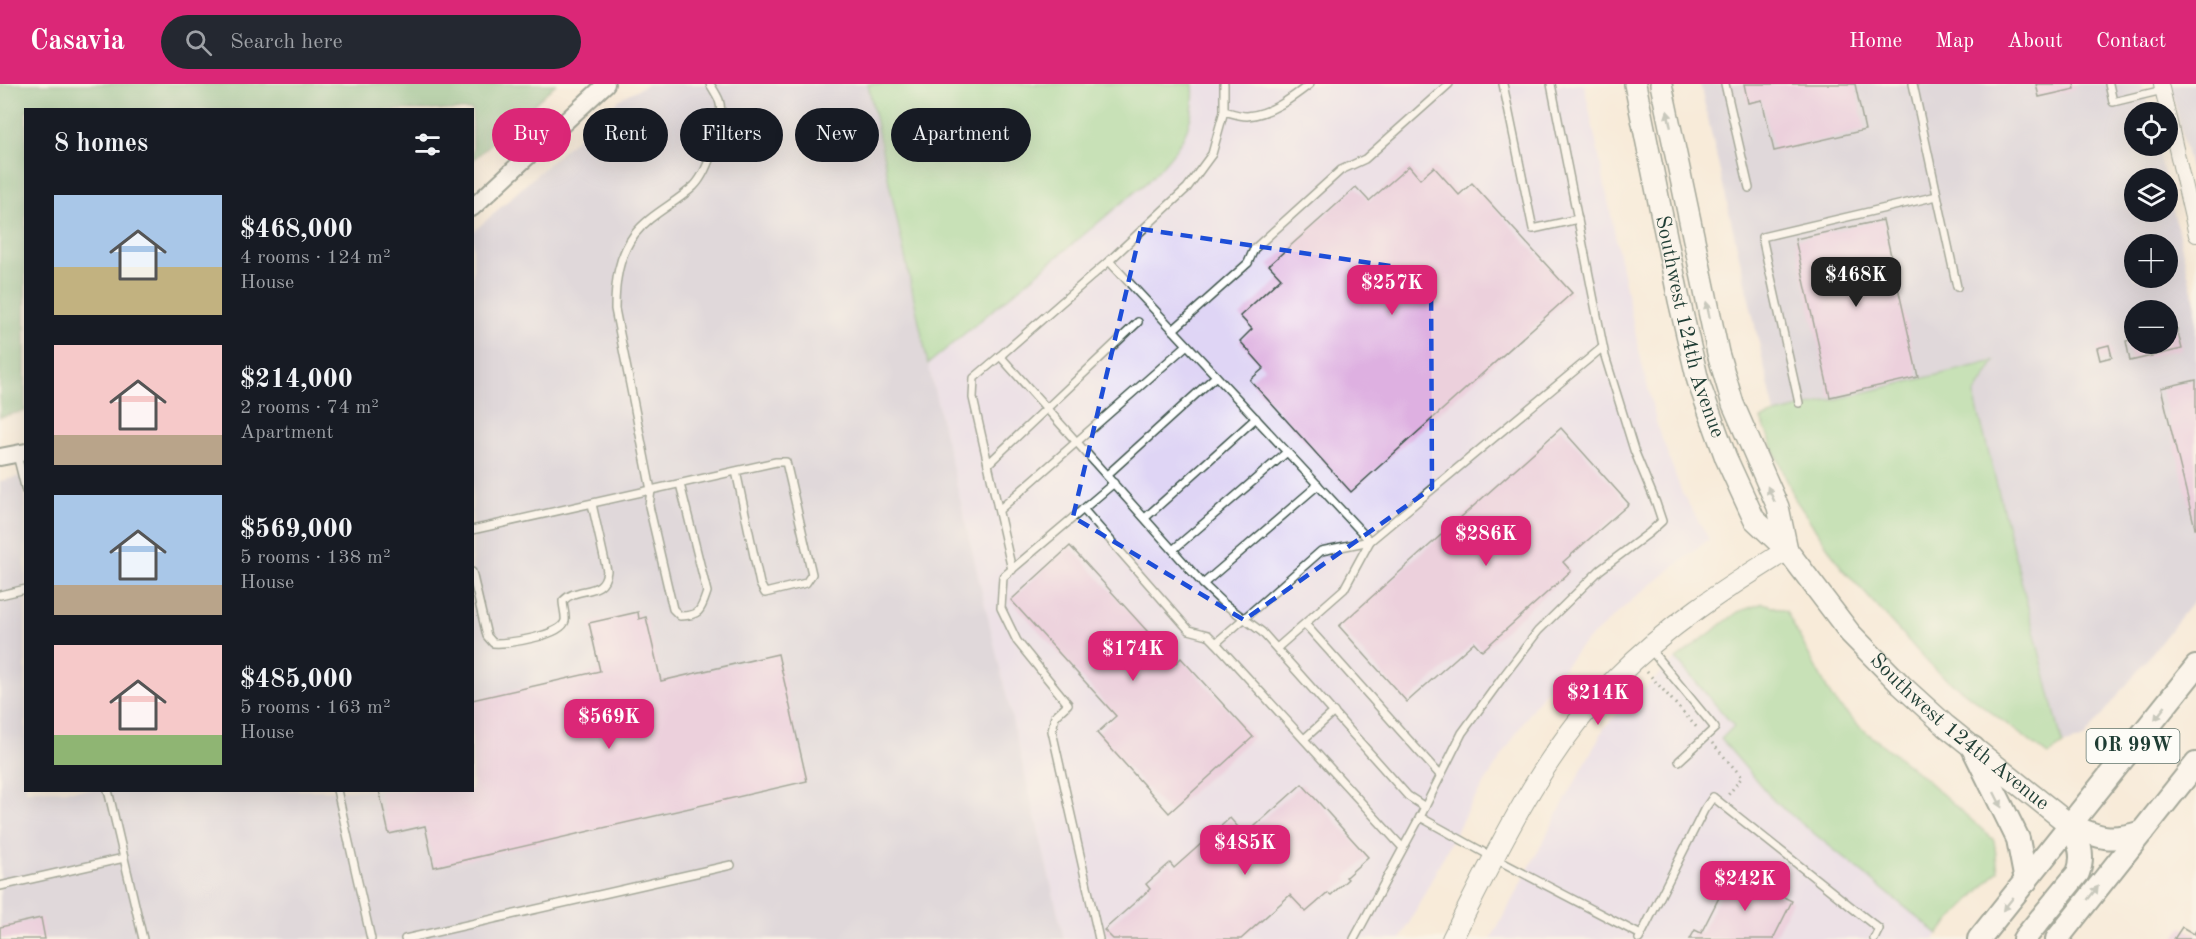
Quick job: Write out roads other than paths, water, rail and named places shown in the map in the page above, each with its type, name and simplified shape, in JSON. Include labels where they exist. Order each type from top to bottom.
[{"type":"highway","name":"OR 99W","points":[[1979,939],[2196,667]]},
{"type":"highway","points":[[1973,748],[2018,839],[2026,881]]},
{"type":"highway","name":"OR 99W","points":[[2057,939],[2196,764]]},
{"type":"highway","points":[[2070,825],[2093,836],[2109,839],[2124,838],[2142,832]]},
{"type":"highway","points":[[2024,939],[2078,873],[2081,848],[2070,825]]},
{"type":"main road","name":"Southwest 124th Avenue","points":[[1635,84],[1681,310],[1698,381],[1726,458],[1754,519],[1787,550],[1850,633],[1919,703],[2070,825]]},
{"type":"main road","name":"Southwest 124th Avenue","points":[[1661,84],[1718,353],[1733,404],[1778,507],[1787,550]]},
{"type":"main road","points":[[1452,939],[1530,792],[1571,731],[1616,678],[1648,647],[1714,595],[1787,550]]},
{"type":"street","points":[[474,206],[606,84]]},
{"type":"street","points":[[2162,87],[2196,235]]},
{"type":"street","points":[[0,457],[21,453]]},
{"type":"lane","points":[[681,484],[707,592],[702,609],[692,616],[680,616],[673,609],[649,506],[651,490],[615,309],[615,280],[623,254],[634,236],[650,218],[696,184],[712,155],[719,126],[720,102],[710,84]]},
{"type":"lane","points":[[1012,570],[973,398],[974,378],[1109,261],[1187,188],[1212,154],[1224,111],[1224,84]]},
{"type":"lane","points":[[1224,111],[1246,116],[1266,111],[1288,101],[1310,84]]},
{"type":"lane","points":[[1173,330],[1248,263],[1254,249],[1341,170],[1365,159],[1449,84]]},
{"type":"lane","points":[[1503,84],[1533,229],[1578,219]]},
{"type":"lane","points":[[1354,939],[1420,817],[1462,733],[1538,631],[1600,570],[1662,521],[1634,450],[1603,347],[1551,84]]},
{"type":"lane","points":[[1725,84],[1749,188]]},
{"type":"lane","points":[[1912,84],[1957,287]]},
{"type":"lane","points":[[2109,84],[2113,102],[2162,87]]},
{"type":"lane","points":[[1800,403],[1762,237],[1937,196]]},
{"type":"lane","points":[[1109,261],[1370,541]]},
{"type":"lane","points":[[988,464],[1138,322]]},
{"type":"lane","points":[[999,510],[1187,345]]},
{"type":"lane","points":[[1277,648],[1344,589],[1370,541],[1603,347]]},
{"type":"lane","points":[[1000,356],[1203,584],[1223,603],[1245,617],[1262,632],[1408,796],[1425,807]]},
{"type":"lane","points":[[1107,475],[1216,376]]},
{"type":"lane","points":[[1145,518],[1256,418]]},
{"type":"lane","points":[[1174,549],[1287,452]]},
{"type":"lane","points":[[21,453],[24,476]]},
{"type":"lane","points":[[474,530],[776,462],[786,462],[812,574],[806,583],[765,593],[760,584],[736,471]]},
{"type":"lane","points":[[1099,939],[1052,730],[1055,716],[1068,704],[1017,641],[1001,608],[1003,577],[1114,483]]},
{"type":"lane","points":[[1203,584],[1318,485]]},
{"type":"lane","points":[[474,581],[487,636],[493,643],[513,642],[552,633],[560,628],[565,620],[563,601],[569,595],[599,587],[606,581],[607,571],[592,504]]},
{"type":"lane","points":[[1083,510],[1189,630],[1208,635],[1216,643],[1402,847]]},
{"type":"lane","points":[[1216,643],[1321,551],[1370,541]]},
{"type":"lane","points":[[0,595],[24,589]]},
{"type":"lane","points":[[1305,624],[1440,775]]},
{"type":"lane","points":[[1648,647],[1715,728],[1679,761]]},
{"type":"lane","points":[[1304,740],[1334,712]]},
{"type":"lane","points":[[108,792],[143,939]]},
{"type":"lane","points":[[337,792],[371,939]]},
{"type":"lane","points":[[1420,817],[1640,937],[1704,810],[1713,797],[1879,929],[1874,939]]},
{"type":"lane","points":[[0,886],[124,858]]},
{"type":"lane","points":[[405,939],[730,865]]}]
